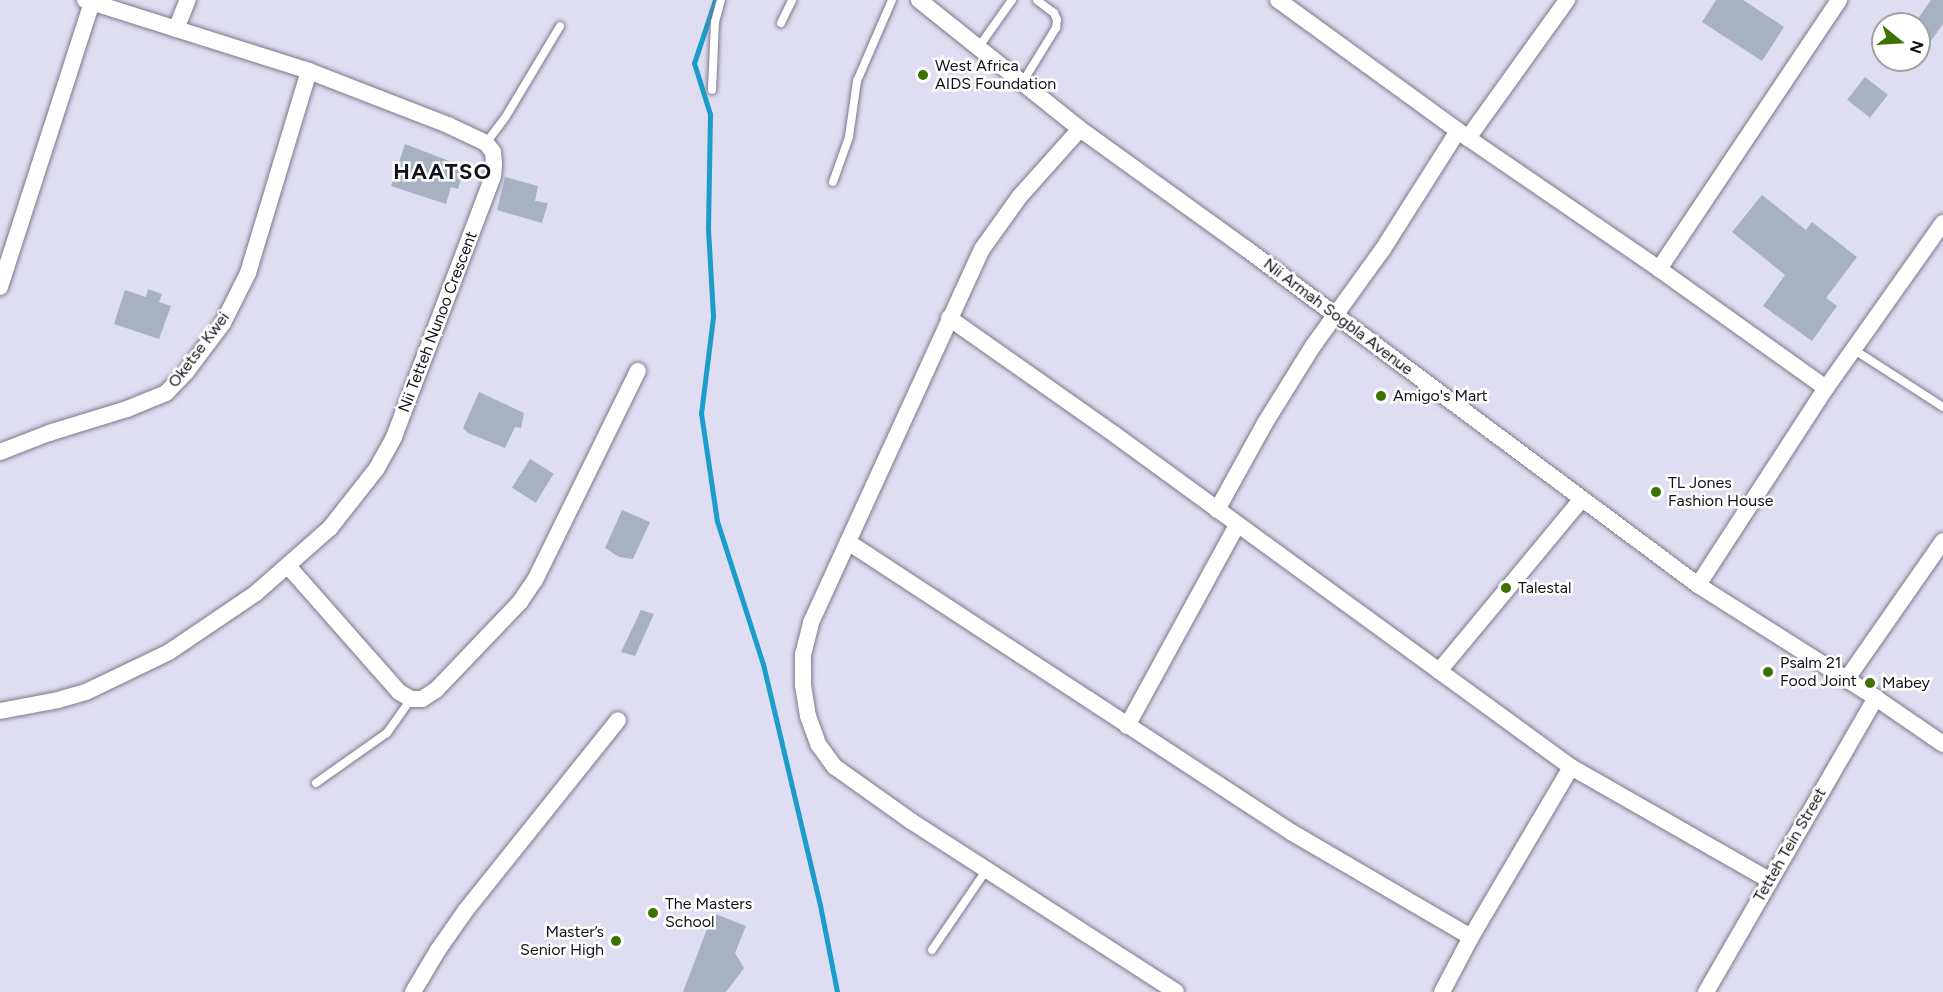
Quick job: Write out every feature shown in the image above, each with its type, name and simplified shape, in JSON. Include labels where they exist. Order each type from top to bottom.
[{"type":"street","points":[[176,29],[188,0]]},
{"type":"street","name":"Nii Armah Sogbla Avenue","points":[[918,0],[1080,129],[1248,250],[1698,585],[1876,698],[1943,744]]},
{"type":"street","points":[[1216,510],[1265,423],[1313,346],[1463,135],[1567,0]]},
{"type":"street","points":[[1659,269],[1839,0]]},
{"type":"street","points":[[0,287],[88,1],[309,71],[448,125],[486,143]]},
{"type":"street","points":[[1284,2],[1463,135],[1659,269],[1826,388]]},
{"type":"street","name":"Oketse Kwei","points":[[0,452],[49,433],[127,409],[166,393],[187,371],[224,323],[248,273],[309,71]]},
{"type":"street","points":[[1080,129],[1020,196],[982,249],[811,623],[803,654],[803,684],[808,716],[818,744],[835,767],[911,821],[1176,992]]},
{"type":"street","name":"Nii Tetteh Nunoo Crescent","points":[[0,711],[86,692],[169,652],[256,593],[330,528],[377,468],[394,437],[493,176],[493,152],[486,143]]},
{"type":"street","points":[[1698,585],[1826,388],[1943,223]]},
{"type":"street","points":[[949,318],[1571,767],[1769,880]]},
{"type":"street","points":[[288,566],[399,692],[411,699],[422,699],[436,690],[520,602],[535,580],[638,371]]},
{"type":"street","points":[[1439,671],[1582,500]]},
{"type":"street","points":[[1127,726],[1236,525]]},
{"type":"street","points":[[1846,680],[1943,541]]},
{"type":"street","points":[[848,542],[1291,832],[1471,937]]},
{"type":"street","name":"Tetteh Tein Street","points":[[1706,992],[1876,698]]},
{"type":"street","points":[[413,992],[438,950],[466,910],[618,720]]},
{"type":"street","points":[[1442,992],[1471,937],[1571,767]]},
{"type":"lane","points":[[712,90],[715,22],[721,0]]},
{"type":"lane","points":[[781,22],[792,0]]},
{"type":"lane","points":[[833,182],[849,137],[857,81],[892,0]]},
{"type":"lane","points":[[978,48],[1012,0]]},
{"type":"lane","points":[[1022,83],[1056,28],[1057,20],[1054,13],[1037,0]]},
{"type":"lane","points":[[486,143],[505,118],[560,26]]},
{"type":"lane","points":[[1853,349],[1943,406]]},
{"type":"lane","points":[[316,783],[387,733],[411,699]]},
{"type":"lane","points":[[932,950],[987,869]]},
{"type":"building","points":[[1716,0],[1743,0],[1784,27],[1762,61],[1702,22]]},
{"type":"building","points":[[1931,0],[1943,0],[1943,24],[1931,41],[1931,12],[1923,12]]},
{"type":"building","points":[[1865,77],[1888,95],[1870,118],[1847,100]]},
{"type":"building","points":[[405,144],[465,167],[458,189],[451,187],[446,204],[391,186]]},
{"type":"building","points":[[505,177],[538,186],[535,201],[548,203],[542,223],[497,210]]},
{"type":"building","points":[[1762,195],[1806,230],[1812,222],[1857,257],[1826,298],[1837,306],[1812,341],[1763,306],[1785,275],[1732,232]]},
{"type":"building","points":[[148,289],[162,294],[159,302],[171,306],[159,339],[114,324],[125,290],[146,297]]},
{"type":"building","points":[[479,392],[524,413],[521,428],[515,427],[505,448],[468,433],[463,428]]},
{"type":"building","points":[[530,459],[554,474],[536,503],[512,488]]},
{"type":"building","points":[[622,510],[650,522],[633,559],[619,557],[605,548]]},
{"type":"building","points":[[641,610],[654,614],[635,656],[621,652]]},
{"type":"building","points":[[713,913],[746,926],[735,953],[744,968],[726,992],[683,992]]},
{"type":"waterway","points":[[715,0],[694,63],[710,114],[708,229],[713,317],[701,413],[717,521],[763,664],[820,905],[837,992]]},
{"type":"place","name":"West Africa AIDS Foundation","points":[[923,75]]},
{"type":"place","name":"Amigo's Mart","points":[[1381,396]]},
{"type":"place","name":"TL Jones Fashion House","points":[[1656,492]]},
{"type":"place","name":"Talestal","points":[[1506,588]]},
{"type":"place","name":"Psalm 21 Food Joint","points":[[1768,672]]},
{"type":"place","name":"Mabey","points":[[1870,683]]},
{"type":"place","name":"The Masters School","points":[[653,913]]},
{"type":"place","name":"Master’s Senior High","points":[[616,941]]},
{"type":"district","name":"HAATSO","points":[[443,172]]}]
